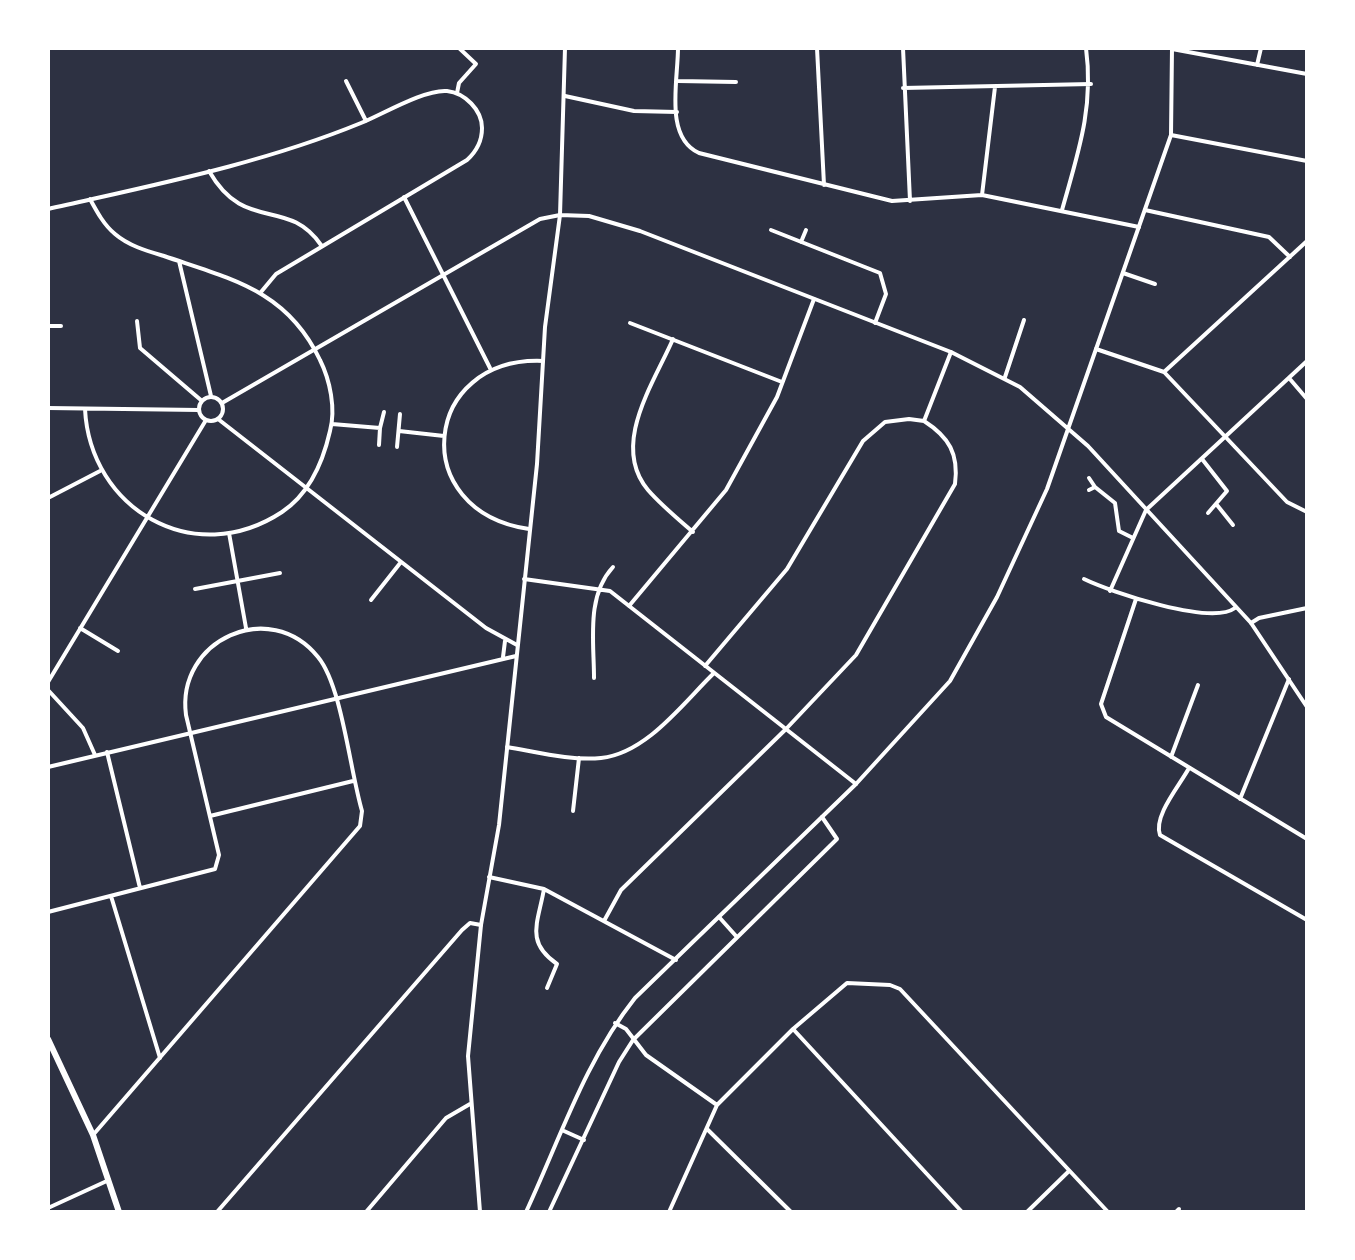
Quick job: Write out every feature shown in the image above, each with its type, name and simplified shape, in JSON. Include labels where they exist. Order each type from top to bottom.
[{"type":"main road","points":[[48,1039],[93,1135],[119,1212]]},
{"type":"street","points":[[457,93],[459,83],[476,64],[459,48]]},
{"type":"street","points":[[480,1212],[468,1056],[481,925],[507,747],[543,361],[560,215],[565,48]]},
{"type":"street","points":[[678,48],[677,129],[687,148],[892,201],[982,195],[1139,227]]},
{"type":"street","points":[[817,48],[824,185]]},
{"type":"street","points":[[903,48],[910,201]]},
{"type":"street","points":[[1062,210],[1088,112],[1091,84],[1086,48]]},
{"type":"street","points":[[1257,65],[1261,48]]},
{"type":"street","points":[[526,1212],[564,1131],[593,1058],[615,1023],[635,998],[856,784],[950,681],[1030,533],[1123,273],[1171,135],[1172,49],[1307,74]]},
{"type":"street","points":[[346,81],[366,121]]},
{"type":"street","points":[[678,81],[736,82]]},
{"type":"street","points":[[903,88],[1091,84]]},
{"type":"street","points":[[982,195],[995,87]]},
{"type":"street","points":[[48,209],[209,171],[366,121],[435,92],[457,93],[480,116],[481,140],[473,154],[276,274],[261,292]]},
{"type":"street","points":[[565,96],[634,111],[677,112]]},
{"type":"street","points":[[1171,135],[1307,161]]},
{"type":"street","points":[[209,171],[231,201],[243,209],[288,218],[303,226],[322,246]]},
{"type":"street","points":[[404,197],[490,368]]},
{"type":"street","points":[[85,409],[89,447],[100,471],[125,501],[145,516],[180,531],[229,533],[265,522],[293,504],[307,488],[326,450],[332,424],[329,387],[315,349],[292,317],[242,281],[179,261],[117,236],[90,199]]},
{"type":"street","points":[[1145,210],[1269,237],[1290,257]]},
{"type":"street","points":[[222,403],[540,219],[560,215],[610,220],[951,352],[1005,377],[1068,427],[1251,623],[1307,707]]},
{"type":"street","points":[[771,230],[880,273],[886,294],[875,323]]},
{"type":"street","points":[[801,242],[806,230]]},
{"type":"street","points":[[1164,372],[1307,241]]},
{"type":"street","points":[[179,261],[211,396],[222,403],[224,410],[218,419]]},
{"type":"street","points":[[1123,273],[1155,284]]},
{"type":"street","points":[[629,606],[693,532],[745,458],[782,382],[814,299]]},
{"type":"street","points":[[1005,377],[1024,320]]},
{"type":"street","points":[[137,321],[140,348],[202,401]]},
{"type":"street","points":[[630,323],[782,382]]},
{"type":"street","points":[[48,326],[61,326]]},
{"type":"street","points":[[673,339],[634,431],[633,460],[647,489],[693,532]]},
{"type":"street","points":[[1096,349],[1164,372],[1287,502],[1307,512]]},
{"type":"street","points":[[924,421],[951,352]]},
{"type":"street","points":[[529,529],[495,522],[467,502],[452,478],[444,436],[461,395],[490,368],[514,362],[543,361]]},
{"type":"street","points":[[1110,591],[1146,510],[1307,361]]},
{"type":"street","points":[[1289,378],[1307,399]]},
{"type":"street","points":[[199,410],[202,401],[211,396]]},
{"type":"street","points":[[48,408],[199,410]]},
{"type":"street","points":[[199,410],[206,420]]},
{"type":"street","points":[[379,445],[384,412]]},
{"type":"street","points":[[397,447],[400,414]]},
{"type":"street","points":[[206,420],[218,419],[505,641],[517,645]]},
{"type":"street","points":[[604,921],[621,890],[786,729],[856,655],[955,484],[955,456],[949,443],[924,421],[909,419],[885,422],[863,441],[787,569],[705,666]]},
{"type":"street","points":[[48,682],[145,516],[206,420]]},
{"type":"street","points":[[332,424],[380,428]]},
{"type":"street","points":[[399,431],[444,436]]},
{"type":"street","points":[[1202,459],[1225,485],[1225,496],[1208,513]]},
{"type":"street","points":[[48,498],[100,471]]},
{"type":"street","points":[[1089,478],[1115,503],[1119,531],[1133,538]]},
{"type":"street","points":[[1089,490],[1095,487]]},
{"type":"street","points":[[1217,505],[1233,525]]},
{"type":"street","points":[[229,533],[246,628]]},
{"type":"street","points":[[371,600],[401,562]]},
{"type":"street","points":[[594,678],[593,613],[598,588],[613,567]]},
{"type":"street","points":[[195,589],[280,573]]},
{"type":"street","points":[[524,579],[610,591],[856,784]]},
{"type":"street","points":[[1084,579],[1110,591],[1172,608],[1225,613],[1235,608]]},
{"type":"street","points":[[1136,599],[1106,685],[1102,710],[1106,717],[1307,839]]},
{"type":"street","points":[[1251,623],[1259,618],[1307,608]]},
{"type":"street","points":[[80,628],[118,651]]},
{"type":"street","points":[[48,912],[215,869],[220,860],[184,701],[197,662],[212,645],[246,628],[281,631],[307,645],[327,672],[335,697],[362,820],[354,834],[93,1135]]},
{"type":"street","points":[[503,657],[505,641]]},
{"type":"street","points":[[48,767],[516,656]]},
{"type":"street","points":[[507,747],[579,757],[619,754],[643,741],[714,673]]},
{"type":"street","points":[[1240,799],[1289,679]]},
{"type":"street","points":[[1171,757],[1198,685]]},
{"type":"street","points":[[48,690],[74,716],[95,755]]},
{"type":"street","points":[[107,752],[140,888]]},
{"type":"street","points":[[573,811],[579,757]]},
{"type":"street","points":[[1189,768],[1162,815],[1157,828],[1160,835],[1307,920]]},
{"type":"street","points":[[210,816],[353,781]]},
{"type":"street","points":[[549,1212],[619,1062],[633,1040],[837,839],[822,817]]},
{"type":"street","points":[[489,877],[544,889],[676,960]]},
{"type":"street","points":[[544,889],[536,944],[540,952],[557,964],[547,988]]},
{"type":"street","points":[[111,896],[160,1058]]},
{"type":"street","points":[[719,917],[736,936]]},
{"type":"street","points":[[217,1212],[462,930],[470,923],[481,925]]},
{"type":"street","points":[[669,1212],[717,1105],[793,1029],[840,986],[896,986],[1108,1212]]},
{"type":"street","points":[[615,1023],[626,1029],[646,1055],[717,1105]]},
{"type":"street","points":[[793,1029],[962,1212]]},
{"type":"street","points":[[366,1212],[446,1118],[470,1104]]},
{"type":"street","points":[[707,1129],[791,1212]]},
{"type":"street","points":[[564,1131],[584,1140]]},
{"type":"street","points":[[1027,1212],[1068,1172]]},
{"type":"street","points":[[48,1208],[109,1180]]}]
